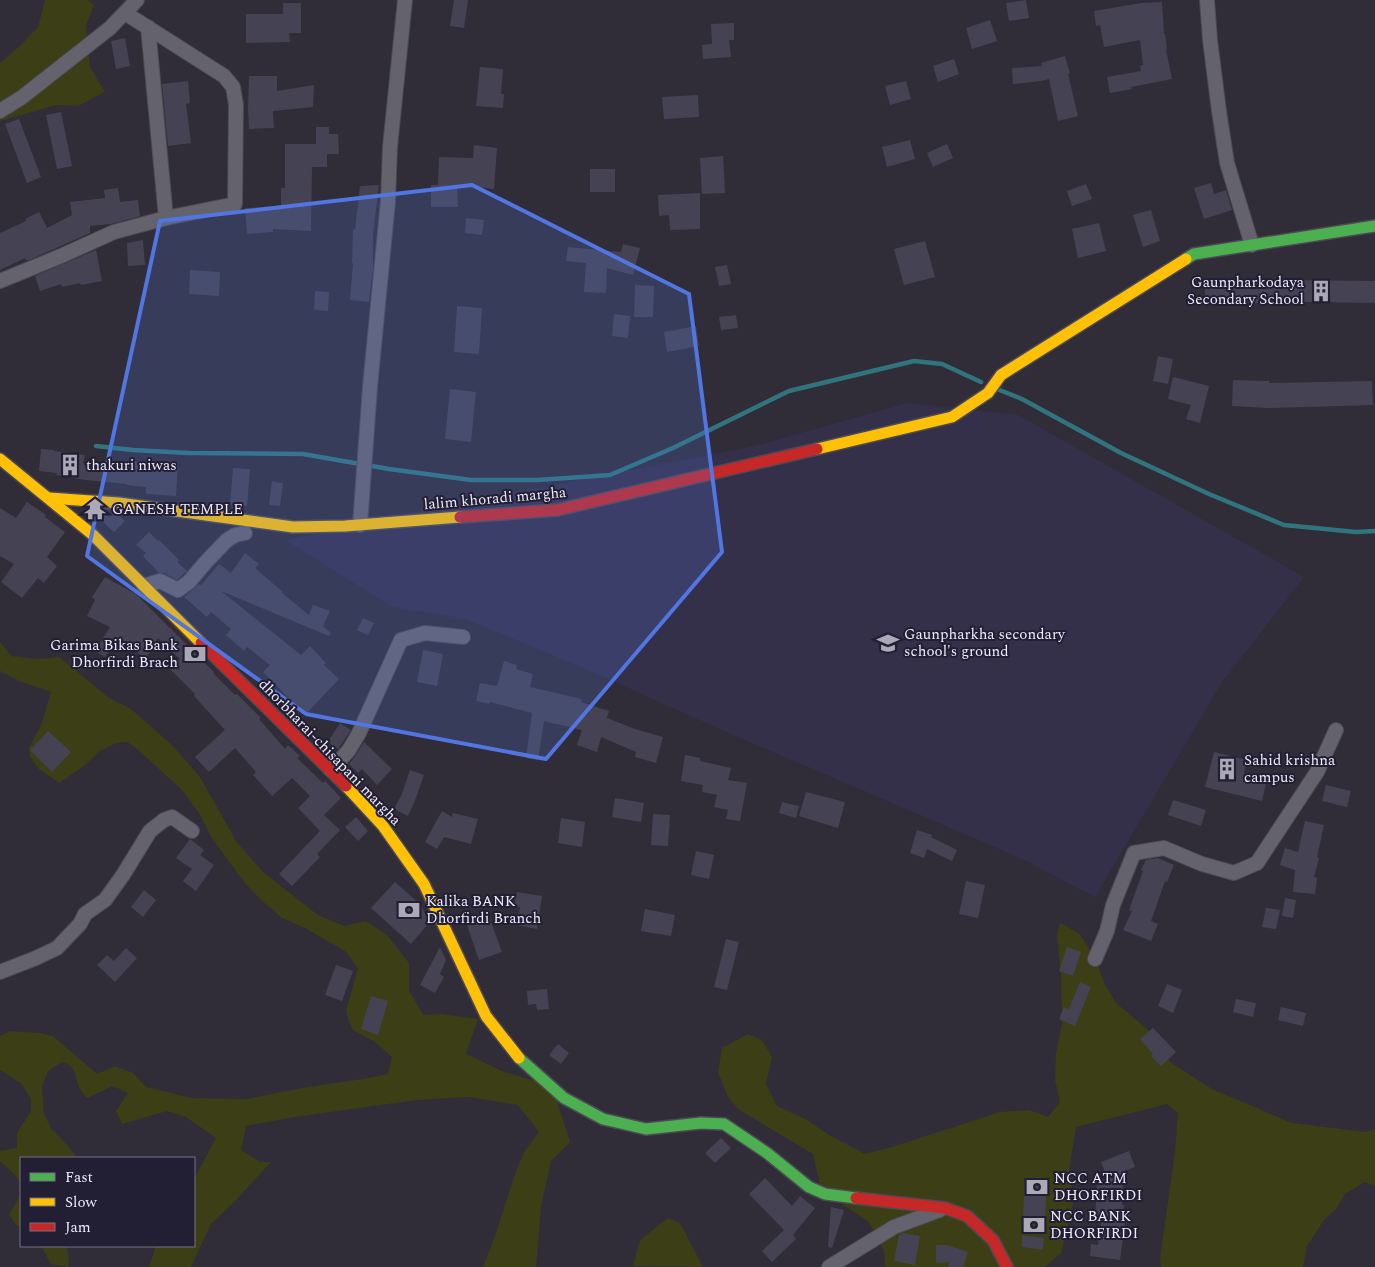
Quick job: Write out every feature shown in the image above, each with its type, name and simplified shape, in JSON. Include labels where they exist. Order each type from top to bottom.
[{"type":"street","points":[[0,111],[21,98],[110,28],[137,0]]},
{"type":"street","points":[[360,524],[370,387],[388,201],[390,147],[405,0]]},
{"type":"street","points":[[1207,0],[1218,102],[1227,162],[1252,245],[1375,226]]},
{"type":"street","points":[[0,281],[114,232],[166,218],[235,204],[236,105],[233,87],[224,76],[125,13]]},
{"type":"street","points":[[148,27],[166,218]]},
{"type":"street","name":"lalim khoradi margha","points":[[49,498],[119,503],[293,527],[557,510],[952,417],[988,393],[1001,375],[1194,254],[1252,245]]},
{"type":"street","name":"dhorbharai-chisapani margha","points":[[0,459],[49,498],[124,563],[144,586],[331,770],[383,826],[424,884],[486,1016],[520,1059],[564,1098],[603,1119],[646,1129],[701,1123],[724,1124],[767,1153],[809,1187],[825,1194],[945,1208],[966,1216],[978,1225],[992,1240],[1007,1267]]},
{"type":"street","points":[[144,586],[160,581],[178,590],[189,582],[205,562],[226,541],[235,535],[245,533]]},
{"type":"street","points":[[331,770],[349,750],[359,733],[402,640],[425,633],[463,636]]},
{"type":"street","points":[[1095,959],[1107,931],[1113,905],[1134,853],[1164,848],[1202,864],[1234,873],[1257,863],[1317,772],[1336,730]]},
{"type":"street","points":[[0,972],[57,948],[80,924],[86,914],[106,900],[150,831],[164,820],[172,817],[192,832]]},
{"type":"street","points":[[829,1267],[894,1227],[945,1208]]},
{"type":"highlighted area","points":[[472,185],[689,294],[722,552],[546,759],[306,714],[87,556],[160,221]]},
{"type":"shaded area","name":"Gaunpharkha secondary school's ground","points":[[908,403],[1018,415],[1304,577],[1222,682],[1095,897],[1023,859],[581,667],[465,619],[392,607],[285,540],[426,509],[755,446]]},
{"type":"green space","points":[[45,0],[88,0],[94,6],[86,25],[90,67],[105,92],[78,106],[56,105],[0,121],[0,63],[38,27]]},
{"type":"green space","points":[[0,642],[11,656],[38,659],[59,657],[109,698],[131,709],[172,745],[200,777],[236,841],[263,872],[318,915],[344,926],[366,921],[387,935],[409,963],[409,990],[423,1015],[441,1014],[478,1019],[466,1054],[504,1072],[540,1082],[555,1095],[570,1142],[551,1161],[541,1207],[536,1267],[483,1267],[524,1152],[539,1132],[518,1105],[469,1097],[417,1100],[301,1116],[246,1126],[241,1150],[260,1162],[271,1162],[211,1224],[191,1267],[149,1267],[156,1247],[195,1247],[195,1177],[216,1138],[186,1117],[167,1111],[122,1124],[116,1111],[128,1093],[113,1086],[87,1098],[79,1088],[72,1068],[62,1062],[48,1071],[42,1086],[44,1114],[51,1128],[76,1157],[20,1157],[20,1182],[0,1161],[0,1151],[17,1148],[17,1133],[31,1111],[31,1099],[22,1084],[0,1070],[0,1036],[10,1031],[53,1036],[97,1074],[115,1066],[133,1073],[146,1087],[191,1098],[247,1099],[302,1088],[369,1078],[388,1074],[392,1057],[375,1042],[353,1030],[350,1024],[346,1011],[358,968],[345,951],[305,928],[282,918],[261,900],[244,882],[212,838],[199,813],[181,789],[127,742],[116,743],[100,751],[84,766],[59,783],[39,769],[30,757],[29,747],[41,726],[51,692],[22,682],[0,671]]},
{"type":"green space","points":[[1060,923],[1080,934],[1095,959],[1105,984],[1116,1003],[1147,1029],[1170,1062],[1212,1089],[1292,1123],[1366,1132],[1375,1129],[1375,1186],[1365,1182],[1345,1194],[1336,1209],[1324,1220],[1307,1246],[1303,1267],[1161,1267],[1160,1260],[1175,1151],[1178,1113],[1167,1104],[1076,1127],[1069,1170],[1074,1200],[1061,1253],[1045,1267],[885,1267],[884,1251],[869,1222],[821,1190],[813,1154],[738,1109],[727,1095],[718,1072],[722,1048],[748,1034],[762,1040],[772,1057],[766,1084],[777,1106],[807,1120],[829,1135],[865,1154],[1000,1112],[1029,1110],[1048,1117],[1060,1102],[1055,1080],[1056,1053],[1062,1024],[1061,976],[1057,934]]},
{"type":"green space","points":[[20,1196],[20,1227],[9,1215]]},
{"type":"green space","points":[[668,1218],[680,1223],[703,1267],[633,1266],[640,1240]]},
{"type":"green space","points":[[42,1247],[67,1247],[68,1267],[51,1264]]},
{"type":"building","points":[[454,0],[468,0],[464,28],[450,26]]},
{"type":"building","points":[[1026,0],[1029,18],[1009,21],[1006,3]]},
{"type":"building","points":[[1162,2],[1166,50],[1172,79],[1110,93],[1107,77],[1141,71],[1140,66],[1143,65],[1140,40],[1104,47],[1100,25],[1096,26],[1094,11],[1141,3]]},
{"type":"building","points":[[283,3],[301,3],[301,33],[289,33],[290,42],[246,43],[246,14],[283,14]]},
{"type":"building","points":[[990,20],[997,41],[972,49],[966,28]]},
{"type":"building","points":[[734,23],[734,40],[729,40],[731,57],[703,59],[702,45],[712,44],[711,24]]},
{"type":"building","points":[[125,38],[130,66],[116,69],[111,41]]},
{"type":"building","points":[[1065,56],[1078,116],[1058,121],[1049,79],[1013,84],[1012,68],[1042,66],[1041,63]]},
{"type":"building","points":[[954,59],[959,74],[938,82],[933,66]]},
{"type":"building","points":[[480,67],[503,69],[501,94],[504,94],[503,108],[476,106]]},
{"type":"building","points":[[249,76],[277,76],[277,91],[314,85],[313,107],[273,111],[274,128],[249,129]]},
{"type":"building","points":[[188,81],[190,103],[186,104],[191,143],[168,146],[162,84]]},
{"type":"building","points":[[906,81],[911,99],[890,105],[885,86]]},
{"type":"building","points":[[698,95],[699,117],[664,119],[662,97]]},
{"type":"building","points":[[61,112],[72,166],[57,169],[46,115]]},
{"type":"building","points":[[19,119],[41,177],[27,183],[5,124]]},
{"type":"building","points":[[316,127],[329,127],[329,134],[338,134],[339,154],[327,154],[327,167],[312,167],[311,231],[273,229],[273,232],[247,234],[245,208],[281,206],[281,188],[285,188],[285,144],[316,144]]},
{"type":"building","points":[[910,140],[915,159],[887,167],[882,147]]},
{"type":"building","points":[[947,144],[953,158],[933,167],[927,153]]},
{"type":"building","points":[[474,145],[497,148],[494,189],[457,185],[458,207],[431,207],[431,185],[438,185],[439,157],[473,158]]},
{"type":"building","points":[[723,156],[725,193],[702,194],[700,158]]},
{"type":"building","points":[[590,169],[615,169],[615,192],[590,192]]},
{"type":"building","points":[[1211,183],[1214,194],[1226,190],[1232,210],[1204,219],[1194,188]]},
{"type":"building","points":[[1086,184],[1092,199],[1072,206],[1067,191]]},
{"type":"building","points":[[379,185],[373,235],[373,269],[369,302],[350,300],[353,229],[355,230],[360,186]]},
{"type":"building","points":[[118,188],[120,202],[138,200],[140,216],[111,224],[90,226],[90,233],[29,260],[25,258],[0,270],[0,233],[26,221],[25,219],[39,212],[47,228],[72,215],[70,202],[105,198],[104,190]]},
{"type":"building","points":[[700,193],[700,229],[670,230],[669,215],[659,216],[658,195]]},
{"type":"building","points":[[1151,210],[1160,241],[1143,247],[1133,215]]},
{"type":"building","points":[[466,218],[484,220],[482,235],[465,233]]},
{"type":"building","points":[[1099,223],[1106,251],[1078,258],[1072,229]]},
{"type":"building","points":[[143,240],[145,265],[128,266],[127,243]]},
{"type":"building","points":[[925,241],[935,277],[904,285],[894,249]]},
{"type":"building","points":[[623,244],[640,248],[633,275],[607,268],[606,293],[584,292],[586,263],[566,261],[568,247],[621,252]]},
{"type":"building","points":[[96,250],[102,281],[62,287],[61,284],[40,291],[35,276]]},
{"type":"building","points":[[727,265],[731,284],[719,286],[715,267]]},
{"type":"building","points":[[190,270],[220,272],[219,296],[189,294]]},
{"type":"building","name":"Gaunpharkodaya Secondary School","points":[[1268,280],[1375,281],[1375,303],[1260,301],[1260,303],[1205,303],[1205,284],[1268,283]]},
{"type":"building","points":[[635,285],[654,286],[653,317],[634,317]]},
{"type":"building","points":[[315,291],[329,292],[328,311],[314,310]]},
{"type":"building","points":[[457,306],[482,308],[479,354],[454,352]]},
{"type":"building","points":[[614,314],[630,316],[628,338],[612,336]]},
{"type":"building","points":[[736,315],[738,328],[721,330],[719,317]]},
{"type":"building","points":[[696,326],[699,346],[667,352],[664,332]]},
{"type":"building","points":[[1158,356],[1173,359],[1168,384],[1153,381]]},
{"type":"building","points":[[1173,377],[1209,386],[1200,423],[1186,419],[1191,405],[1168,399]]},
{"type":"building","points":[[1233,380],[1269,381],[1269,383],[1372,381],[1373,405],[1268,408],[1232,406]]},
{"type":"building","points":[[450,389],[476,392],[471,442],[445,439]]},
{"type":"building","points":[[41,449],[85,455],[83,463],[129,467],[130,461],[178,463],[176,496],[146,494],[146,487],[86,480],[39,471]]},
{"type":"building","points":[[233,468],[250,469],[247,506],[230,505]]},
{"type":"building","points":[[272,481],[283,483],[280,506],[269,505]]},
{"type":"building","points":[[27,502],[46,515],[45,517],[65,532],[47,557],[57,566],[44,583],[38,578],[22,598],[1,582],[14,564],[0,556],[0,508],[16,518]]},
{"type":"building","points":[[93,513],[118,515],[125,521],[114,532]]},
{"type":"building","points":[[149,532],[179,560],[177,562],[187,571],[177,580],[164,573],[159,573],[143,556],[146,553],[136,545]]},
{"type":"building","points":[[245,553],[259,564],[255,568],[309,615],[313,605],[330,611],[323,626],[331,633],[329,636],[221,591],[301,655],[310,646],[326,663],[324,665],[339,679],[305,715],[263,672],[270,665],[247,647],[244,651],[226,635],[231,629],[211,612],[207,617],[184,597],[199,584],[201,585],[219,564],[231,573]]},
{"type":"building","points":[[105,577],[136,594],[235,695],[237,694],[261,718],[259,719],[285,749],[288,745],[300,756],[297,758],[323,783],[325,781],[341,798],[324,815],[340,830],[317,854],[320,857],[292,886],[279,874],[320,831],[298,808],[310,796],[292,778],[272,796],[253,775],[256,772],[235,748],[209,772],[195,757],[225,730],[194,696],[195,694],[170,669],[180,659],[158,638],[146,658],[116,639],[105,657],[95,651],[110,627],[87,616],[95,600],[92,597]]},
{"type":"building","points":[[363,618],[374,623],[368,635],[357,630]]},
{"type":"building","points":[[423,650],[443,654],[437,686],[417,682]]},
{"type":"building","points":[[504,661],[517,665],[516,669],[533,674],[530,687],[582,699],[581,702],[609,711],[607,718],[663,737],[656,763],[635,757],[636,752],[601,737],[597,752],[577,745],[582,730],[544,721],[538,760],[526,758],[532,713],[490,702],[489,704],[476,701],[480,683],[497,686]]},
{"type":"building","points":[[340,723],[351,730],[338,749],[328,742]]},
{"type":"building","points":[[48,731],[71,752],[52,772],[30,750]]},
{"type":"building","points":[[364,742],[392,769],[377,785],[362,769],[358,773],[349,764]]},
{"type":"building","name":"Sahid krishna campus","points":[[1214,752],[1247,760],[1243,778],[1266,783],[1262,801],[1205,787]]},
{"type":"building","points":[[685,755],[700,758],[700,761],[731,768],[728,780],[747,783],[740,821],[726,819],[728,810],[714,807],[717,795],[702,792],[703,785],[681,781]]},
{"type":"building","points":[[410,770],[424,775],[408,816],[394,809],[402,794]]},
{"type":"building","points":[[1326,785],[1351,791],[1347,807],[1322,801]]},
{"type":"building","points":[[806,792],[845,802],[838,828],[799,816]]},
{"type":"building","points":[[615,798],[644,803],[641,822],[612,817]]},
{"type":"building","points":[[1173,800],[1206,810],[1201,826],[1168,815]]},
{"type":"building","points":[[782,802],[799,806],[796,818],[779,813]]},
{"type":"building","points":[[442,811],[452,817],[453,813],[478,819],[471,844],[444,837],[437,849],[425,842]]},
{"type":"building","points":[[653,814],[670,815],[668,846],[651,845]]},
{"type":"building","points":[[356,817],[368,831],[358,841],[345,827]]},
{"type":"building","points":[[561,818],[585,822],[582,847],[558,843]]},
{"type":"building","points":[[1305,821],[1324,825],[1314,877],[1317,878],[1315,894],[1293,892],[1295,870],[1280,865],[1285,848],[1298,852]]},
{"type":"building","points":[[917,830],[932,835],[931,837],[957,850],[952,861],[927,849],[924,858],[910,853]]},
{"type":"building","points":[[190,839],[204,850],[200,855],[214,865],[196,891],[183,881],[192,869],[176,858]]},
{"type":"building","points":[[696,851],[714,855],[709,879],[691,875]]},
{"type":"building","points":[[1158,858],[1174,865],[1167,882],[1165,881],[1151,921],[1158,924],[1151,941],[1123,930],[1132,911],[1129,910],[1143,871],[1141,870],[1146,860]]},
{"type":"building","points":[[966,881],[985,885],[978,918],[959,914]]},
{"type":"building","points":[[395,882],[421,905],[429,923],[411,944],[371,908]]},
{"type":"building","points":[[144,890],[156,900],[143,917],[131,907]]},
{"type":"building","points":[[517,892],[542,896],[537,929],[517,925],[520,907],[514,906]]},
{"type":"building","points":[[1285,898],[1296,900],[1293,918],[1282,916]]},
{"type":"building","points":[[1266,908],[1280,910],[1276,929],[1262,927]]},
{"type":"building","points":[[645,909],[675,915],[671,936],[641,931]]},
{"type":"building","points":[[487,911],[502,952],[479,960],[465,919]]},
{"type":"building","points":[[726,939],[739,942],[727,990],[714,987]]},
{"type":"building","points":[[440,947],[446,960],[440,974],[444,977],[435,993],[420,985]]},
{"type":"building","points":[[1067,947],[1081,952],[1073,976],[1059,971]]},
{"type":"building","points":[[126,948],[137,958],[115,982],[97,965],[107,955],[114,961]]},
{"type":"building","points":[[336,965],[353,971],[342,1001],[325,995]]},
{"type":"building","points":[[1080,982],[1091,987],[1075,1026],[1059,1019],[1064,1007],[1069,1009]]},
{"type":"building","points":[[1167,984],[1182,990],[1173,1013],[1158,1006]]},
{"type":"building","points":[[547,989],[549,1009],[537,1010],[536,1004],[528,1005],[527,991]]},
{"type":"building","points":[[371,996],[388,1001],[378,1035],[361,1029]]},
{"type":"building","points":[[1236,999],[1256,1003],[1253,1017],[1233,1012]]},
{"type":"building","points":[[1281,1007],[1306,1013],[1303,1026],[1278,1020]]},
{"type":"building","points":[[1153,1028],[1176,1052],[1161,1066],[1151,1056],[1153,1054],[1140,1039]]},
{"type":"building","points":[[558,1044],[569,1053],[561,1064],[549,1055]]},
{"type":"building","points":[[721,1138],[731,1148],[715,1163],[705,1153]]},
{"type":"building","points":[[1129,1151],[1135,1167],[1124,1171],[1122,1205],[1124,1205],[1123,1211],[1130,1211],[1129,1223],[1125,1223],[1120,1260],[1090,1256],[1091,1244],[1098,1245],[1101,1221],[1095,1221],[1097,1182],[1109,1183],[1101,1162]]},
{"type":"building","points":[[765,1178],[792,1206],[800,1196],[815,1208],[793,1235],[796,1239],[772,1262],[762,1251],[784,1230],[749,1194]]},
{"type":"building","points":[[1025,1178],[1047,1179],[1045,1217],[1023,1216]]},
{"type":"building","points":[[831,1207],[844,1210],[832,1248],[828,1247]]},
{"type":"building","points":[[903,1233],[920,1236],[915,1265],[894,1261],[899,1235]]},
{"type":"building","points":[[1022,1235],[1044,1238],[1043,1250],[1022,1247]]},
{"type":"building","points":[[936,1245],[947,1245],[968,1252],[963,1267],[948,1267],[950,1262],[936,1263]]},
{"type":"waterway","points":[[96,446],[188,453],[303,454],[389,469],[471,480],[538,480],[610,475],[673,448],[789,391],[914,361],[942,364],[981,382]]},
{"type":"waterway","points":[[997,389],[1022,399],[1121,453],[1209,494],[1284,525],[1356,532],[1375,531]]},
{"type":"traffic: fast","points":[[1186,259],[1194,254],[1375,226]]},
{"type":"traffic: fast","points":[[519,1058],[564,1098],[603,1119],[646,1129],[701,1123],[724,1124],[767,1153],[809,1187],[825,1194],[856,1198]]},
{"type":"traffic: slow","points":[[817,449],[952,417],[988,393],[1001,375],[1186,259]]},
{"type":"traffic: slow","points":[[0,459],[93,535],[201,643]]},
{"type":"traffic: slow","points":[[49,498],[119,503],[293,527],[345,526],[460,517]]},
{"type":"traffic: slow","points":[[346,786],[383,826],[424,884],[486,1016],[519,1058]]},
{"type":"traffic: jam","points":[[460,517],[557,510],[817,449]]},
{"type":"traffic: jam","points":[[201,643],[346,786]]},
{"type":"traffic: jam","points":[[856,1198],[945,1208],[967,1216],[993,1240],[1007,1267]]},
{"type":"place","name":"Gaunpharkodaya Secondary School","points":[[1321,291]]},
{"type":"place","name":"thakuri niwas","points":[[70,465]]},
{"type":"place","name":"GANESH TEMPLE","points":[[95,509]]},
{"type":"place","name":"Gaunpharkha secondary school's ground","points":[[888,643]]},
{"type":"place","name":"Garima Bikas Bank Dhorfirdi Brach","points":[[195,654]]},
{"type":"place","name":"Sahid krishna campus","points":[[1227,769]]},
{"type":"place","name":"Kalika BANK Dhorfirdi Branch","points":[[409,910]]},
{"type":"place","name":"NCC ATM DHORFIRDI","points":[[1037,1187]]},
{"type":"place","name":"NCC BANK DHORFIRDI","points":[[1034,1225]]}]
